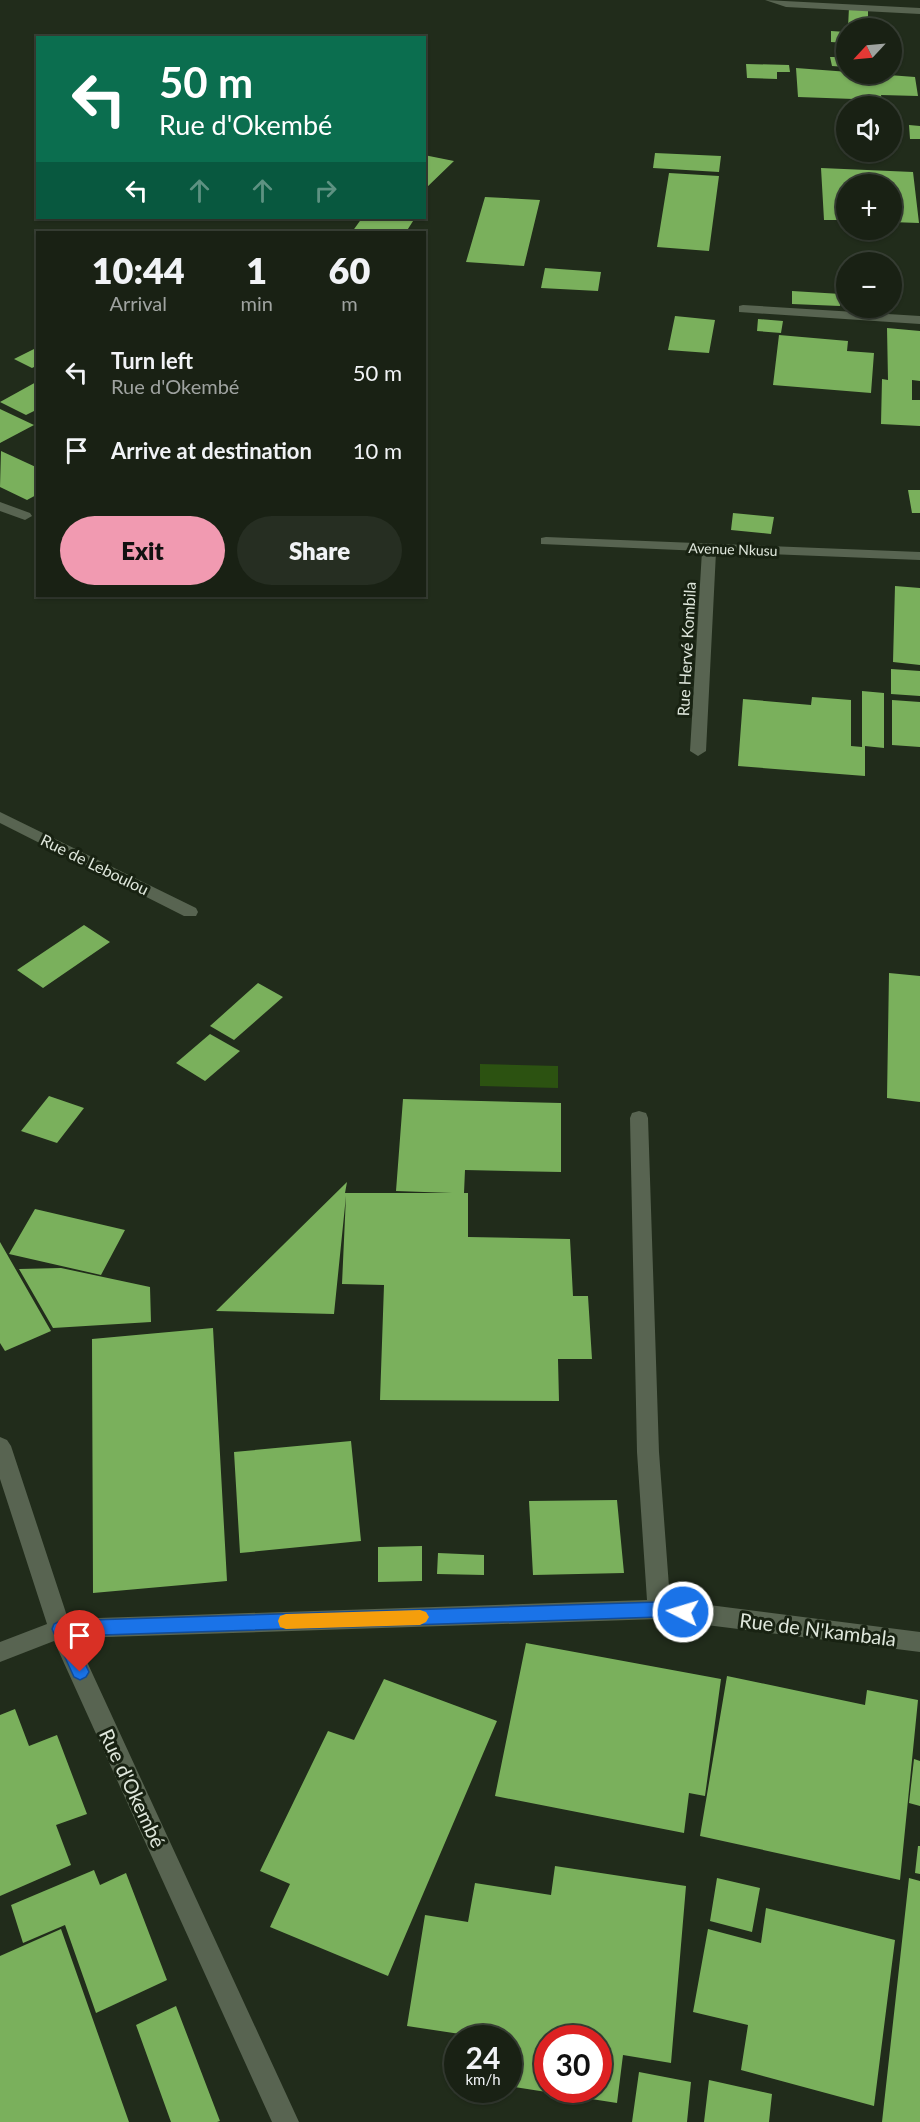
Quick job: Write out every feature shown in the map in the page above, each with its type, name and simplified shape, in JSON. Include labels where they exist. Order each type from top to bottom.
[{"type":"street","points":[[770,0],[786,3],[920,11]]},
{"type":"street","points":[[743,309],[920,320]]},
{"type":"street","points":[[0,506],[25,516]]},
{"type":"street","name":"Avenue Nkusu","points":[[546,541],[920,556]]},
{"type":"street","name":"Rue Hervé Kombila","points":[[698,751],[709,549]]},
{"type":"street","name":"Rue de Leboulou","points":[[0,817],[190,912]]},
{"type":"street","points":[[639,1118],[648,1452],[659,1609]]},
{"type":"street","name":"Rue d'Okembé","points":[[0,1446],[60,1629],[286,2122]]},
{"type":"street","name":"Rue de N'kambala","points":[[0,1652],[60,1629],[659,1609],[920,1642]]},
{"type":"shaded area","points":[[480,1064],[558,1066],[558,1088],[480,1086]]},
{"type":"building","points":[[849,7],[868,8],[868,18],[848,18]]},
{"type":"building","points":[[831,31],[836,31],[836,42],[831,42]]},
{"type":"building","points":[[830,57],[836,57],[836,66],[832,66]]},
{"type":"building","points":[[746,64],[789,65],[790,72],[777,72],[777,79],[747,78]]},
{"type":"building","points":[[796,68],[836,71],[836,84],[902,84],[902,76],[915,77],[918,96],[836,96],[836,98],[798,97]]},
{"type":"building","points":[[909,125],[920,126],[920,139],[910,139]]},
{"type":"building","points":[[655,153],[721,156],[719,172],[653,168]]},
{"type":"building","points":[[426,155],[454,161],[426,188]]},
{"type":"building","points":[[821,168],[913,172],[919,223],[902,222],[902,174],[836,174],[836,220],[824,220]]},
{"type":"building","points":[[669,173],[719,176],[709,251],[657,247]]},
{"type":"building","points":[[485,197],[540,200],[524,266],[466,262]]},
{"type":"building","points":[[361,219],[414,219],[407,231],[353,231]]},
{"type":"building","points":[[545,268],[601,272],[598,291],[541,288]]},
{"type":"building","points":[[792,291],[836,294],[836,306],[792,304]]},
{"type":"building","points":[[675,316],[715,320],[709,353],[668,350]]},
{"type":"building","points":[[758,319],[783,321],[781,333],[757,331]]},
{"type":"building","points":[[887,328],[920,331],[920,381],[912,380],[912,400],[920,400],[920,426],[881,424],[882,379],[888,380]]},
{"type":"building","points":[[779,335],[848,341],[847,351],[874,353],[871,393],[773,385]]},
{"type":"building","points":[[36,348],[36,366],[32,368],[14,359]]},
{"type":"building","points":[[36,382],[36,410],[26,415],[0,402]]},
{"type":"building","points":[[0,409],[34,425],[0,443]]},
{"type":"building","points":[[1,451],[36,467],[36,495],[27,500],[0,487]]},
{"type":"building","points":[[908,490],[920,490],[920,513],[912,513]]},
{"type":"building","points":[[733,513],[774,517],[771,534],[731,530]]},
{"type":"building","points":[[895,586],[920,588],[920,665],[893,662]]},
{"type":"building","points":[[891,669],[920,671],[920,696],[891,694]]},
{"type":"building","points":[[862,691],[884,693],[884,748],[865,746],[865,776],[738,766],[743,699],[811,705],[812,697],[851,700],[851,746],[862,747]]},
{"type":"building","points":[[892,700],[920,702],[920,747],[892,745]]},
{"type":"building","points":[[84,925],[110,942],[43,988],[17,970]]},
{"type":"building","points":[[889,973],[920,976],[920,1102],[887,1098]]},
{"type":"building","points":[[258,983],[283,997],[234,1040],[210,1026]]},
{"type":"building","points":[[210,1034],[240,1051],[205,1081],[176,1063]]},
{"type":"building","points":[[49,1096],[84,1108],[57,1143],[21,1131]]},
{"type":"building","points":[[403,1099],[561,1103],[561,1172],[465,1170],[464,1193],[468,1193],[468,1237],[570,1239],[573,1296],[588,1296],[592,1359],[558,1359],[559,1401],[380,1400],[384,1285],[342,1284],[346,1196],[334,1314],[216,1311],[347,1182],[345,1193],[452,1193],[396,1191]]},
{"type":"building","points":[[35,1209],[125,1230],[101,1275],[9,1254]]},
{"type":"building","points":[[0,1242],[51,1331],[5,1351],[0,1343]]},
{"type":"building","points":[[61,1268],[150,1287],[151,1322],[53,1328],[19,1269]]},
{"type":"building","points":[[213,1328],[227,1581],[93,1593],[92,1339]]},
{"type":"building","points":[[351,1441],[361,1541],[240,1553],[234,1452]]},
{"type":"building","points":[[617,1500],[624,1573],[533,1575],[529,1501]]},
{"type":"building","points":[[422,1546],[422,1581],[378,1582],[378,1547]]},
{"type":"building","points":[[438,1553],[484,1555],[484,1575],[437,1574]]},
{"type":"building","points":[[526,1643],[721,1679],[705,1796],[689,1793],[684,1833],[495,1796]]},
{"type":"building","points":[[727,1676],[865,1705],[867,1690],[918,1700],[900,1880],[700,1836]]},
{"type":"building","points":[[384,1679],[497,1721],[388,1976],[270,1927],[290,1884],[260,1871],[328,1731],[354,1740]]},
{"type":"building","points":[[15,1709],[29,1746],[57,1735],[87,1814],[56,1825],[71,1865],[0,1896],[0,1715]]},
{"type":"building","points":[[914,1759],[920,1761],[920,1806],[909,1803]]},
{"type":"building","points":[[918,1846],[920,1846],[920,1874],[915,1873]]},
{"type":"building","points":[[555,1866],[686,1886],[671,2063],[623,2055],[617,2103],[612,2102],[612,2025],[534,2025],[534,2090],[522,2088],[522,2025],[444,2025],[444,2032],[407,2026],[425,1915],[468,1922],[475,1883],[551,1895]]},
{"type":"building","points":[[94,1870],[100,1885],[126,1873],[167,1980],[96,2013],[65,1925],[23,1943],[11,1905]]},
{"type":"building","points":[[717,1878],[760,1888],[752,1932],[710,1921]]},
{"type":"building","points":[[909,1878],[920,1881],[920,2122],[882,2122]]},
{"type":"building","points":[[766,1908],[895,1940],[874,2106],[741,2070],[748,2025],[693,2012],[708,1929],[761,1943]]},
{"type":"building","points":[[61,1929],[129,2122],[0,2122],[0,1956]]},
{"type":"building","points":[[176,2006],[220,2121],[171,2122],[136,2025]]},
{"type":"building","points":[[639,2072],[691,2082],[687,2122],[632,2122]]},
{"type":"building","points":[[709,2080],[772,2094],[769,2122],[704,2122]]},
{"type":"slow traffic","points":[[286,1621],[420,1617]]},
{"type":"route","points":[[80,1672],[60,1629],[659,1609],[683,1612]]}]
